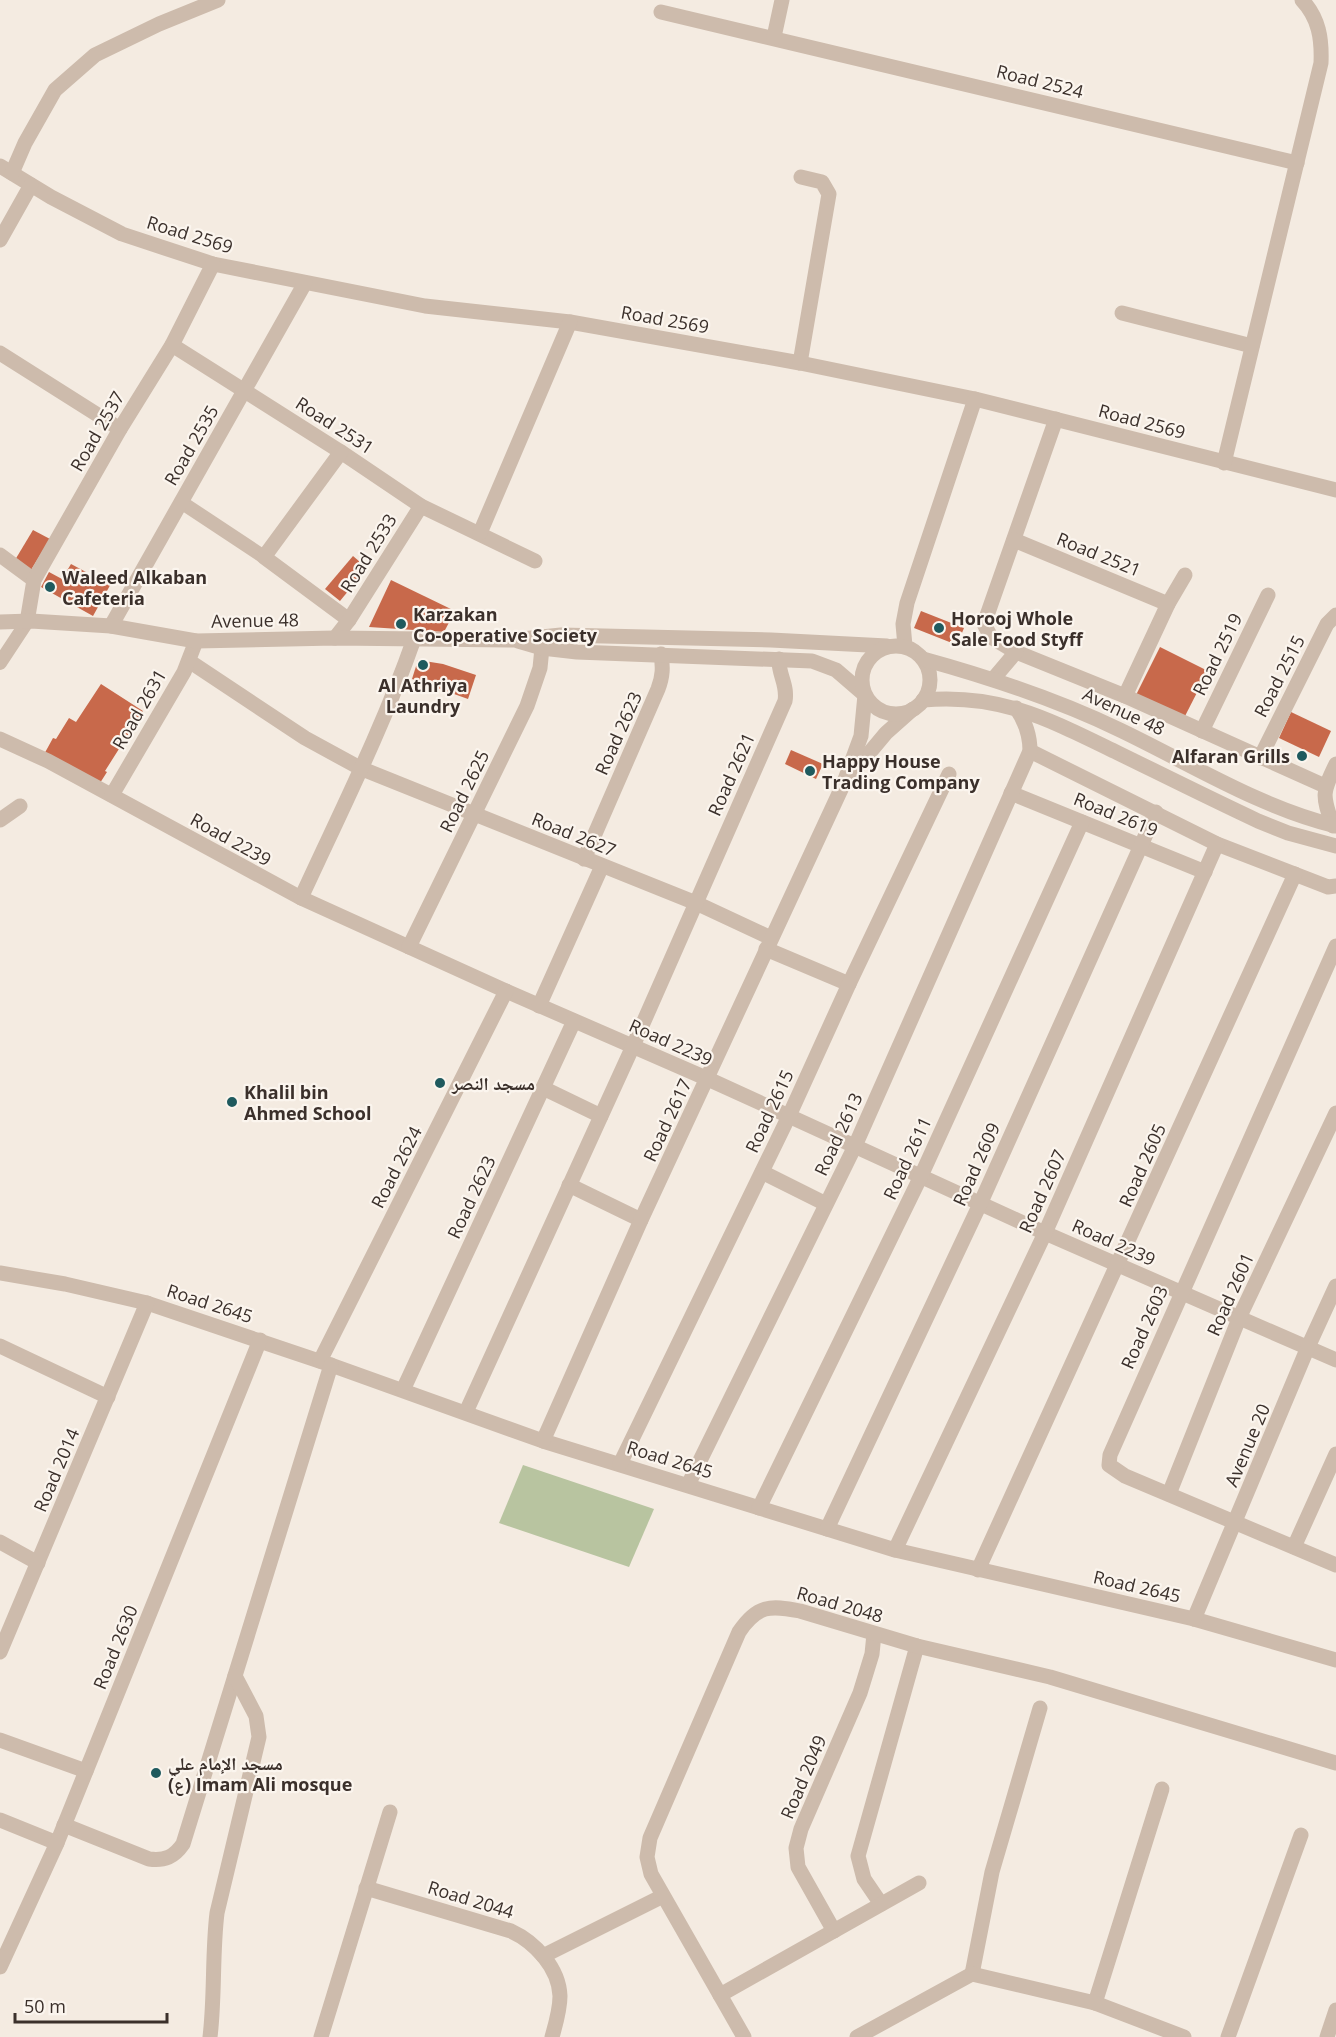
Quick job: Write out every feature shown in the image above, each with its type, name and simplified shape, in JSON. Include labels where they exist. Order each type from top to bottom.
[{"type":"street","points":[[6,169],[25,143],[55,90],[94,55],[159,24],[218,0]]},
{"type":"street","points":[[774,37],[782,0]]},
{"type":"street","points":[[1224,463],[1321,63],[1320,31],[1314,15],[1302,0]]},
{"type":"street","name":"Road 2524","points":[[661,12],[1297,163]]},
{"type":"street","name":"Road 2569","points":[[6,169],[122,234],[213,264],[425,306],[570,322],[800,363],[975,399],[1336,490]]},
{"type":"street","points":[[800,363],[829,195],[822,182],[801,177]]},
{"type":"street","points":[[0,240],[31,184]]},
{"type":"street","name":"Road 2537","points":[[27,622],[34,580],[120,429],[172,345],[213,264]]},
{"type":"street","name":"Road 2535","points":[[111,627],[304,283]]},
{"type":"street","points":[[1122,313],[1252,346]]},
{"type":"street","points":[[480,533],[570,322]]},
{"type":"street","name":"Road 2531","points":[[172,345],[341,452],[421,506],[535,561]]},
{"type":"street","points":[[0,353],[120,429]]},
{"type":"street","points":[[905,646],[903,624],[907,603],[975,399]]},
{"type":"street","points":[[1056,419],[984,624],[991,637],[1016,652],[1125,696],[1325,786]]},
{"type":"street","points":[[264,557],[341,452]]},
{"type":"street","name":"Road 2533","points":[[181,502],[264,557],[349,620]]},
{"type":"street","name":"Road 2533","points":[[335,638],[349,620],[421,506]]},
{"type":"street","name":"Road 2521","points":[[1014,540],[1168,604]]},
{"type":"street","points":[[0,555],[34,580]]},
{"type":"street","points":[[1125,696],[1168,604],[1185,575]]},
{"type":"street","name":"Road 2519","points":[[1202,731],[1268,595]]},
{"type":"street","name":"Road 2515","points":[[1260,758],[1327,624],[1336,615]]},
{"type":"street","name":"Avenue 48","points":[[0,622],[111,627],[196,640],[335,638],[512,640],[561,635],[771,640],[887,646]]},
{"type":"street","points":[[0,663],[27,622]]},
{"type":"street","points":[[301,898],[360,768],[414,639]]},
{"type":"street","name":"Road 2631","points":[[112,795],[189,661],[196,640]]},
{"type":"street","name":"Avenue 48","points":[[512,640],[542,648],[577,652],[812,661],[836,670],[865,695]]},
{"type":"street","points":[[918,705],[928,690],[930,679],[923,659],[915,651],[905,646],[887,646],[870,657],[864,666],[862,686],[865,695],[881,711],[891,714],[903,713],[918,705],[962,698],[1016,708],[1054,722],[1258,821],[1336,846]]},
{"type":"street","name":"Road 2625","points":[[409,947],[527,706],[537,678],[542,648]]},
{"type":"street","points":[[994,678],[1016,652]]},
{"type":"street","name":"Road 2623","points":[[584,859],[658,689],[663,666],[661,654]]},
{"type":"street","name":"Road 2621","points":[[466,1412],[633,1046],[785,701],[785,684],[779,670],[779,659]]},
{"type":"street","name":"Avenue 48","points":[[923,659],[994,678],[1055,701],[1118,729],[1292,814],[1335,826]]},
{"type":"street","name":"Road 2627","points":[[189,661],[305,738],[360,768],[696,903],[849,984]]},
{"type":"street","name":"Road 2617","points":[[543,1441],[641,1220],[843,785],[861,736],[865,695]]},
{"type":"street","name":"Road 2617","points":[[843,785],[886,733],[918,705]]},
{"type":"street","points":[[1016,708],[1024,719],[1030,738],[1030,751],[1217,844],[1333,891]]},
{"type":"street","name":"Road 2239","points":[[0,739],[48,761],[301,898],[539,1006],[708,1079],[1045,1233],[1180,1293],[1240,1316],[1336,1360]]},
{"type":"street","name":"Road 2613","points":[[688,1485],[855,1146],[1030,751]]},
{"type":"street","points":[[1335,826],[1325,804],[1325,786],[1336,764]]},
{"type":"street","name":"Road 2615","points":[[620,1464],[789,1116],[948,774]]},
{"type":"street","name":"Road 2619","points":[[1011,793],[1205,872]]},
{"type":"street","points":[[0,820],[20,806]]},
{"type":"street","name":"Road 2609","points":[[827,1529],[981,1202],[1156,812]]},
{"type":"street","name":"Road 2611","points":[[759,1508],[921,1176],[1082,822]]},
{"type":"street","name":"Road 2607","points":[[895,1551],[1045,1233],[1217,844]]},
{"type":"street","points":[[539,1006],[602,866]]},
{"type":"street","name":"Road 2605","points":[[978,1570],[1295,874]]},
{"type":"street","name":"Road 2603","points":[[1336,946],[1180,1293],[1110,1455],[1109,1465],[1125,1476],[1336,1565]]},
{"type":"street","name":"Road 2624","points":[[64,1825],[159,1860],[169,1858],[183,1844],[235,1676],[326,1363],[506,991]]},
{"type":"street","name":"Road 2623","points":[[403,1390],[574,1021]]},
{"type":"street","points":[[543,1088],[601,1116]]},
{"type":"street","name":"Road 2601","points":[[1169,1494],[1240,1316],[1336,1113]]},
{"type":"street","points":[[762,1172],[826,1204]]},
{"type":"street","points":[[569,1185],[641,1220]]},
{"type":"street","name":"Road 2645","points":[[0,1273],[65,1284],[147,1303],[260,1340],[543,1441],[895,1551],[1194,1619],[1336,1660]]},
{"type":"street","name":"Avenue 20","points":[[1194,1619],[1308,1347],[1336,1286]]},
{"type":"street","name":"Road 2014","points":[[0,1652],[147,1303]]},
{"type":"street","name":"Road 2630","points":[[0,1967],[57,1843],[260,1340]]},
{"type":"street","points":[[0,1346],[108,1397]]},
{"type":"street","points":[[1294,1548],[1336,1454]]},
{"type":"street","points":[[0,1542],[38,1563]]},
{"type":"street","name":"Road 2048","points":[[744,2037],[651,1874],[647,1857],[650,1838],[739,1632],[749,1617],[765,1608],[783,1608],[917,1646],[1050,1677],[1336,1763]]},
{"type":"street","name":"Road 2049","points":[[834,1931],[798,1867],[796,1848],[801,1829],[860,1693],[872,1654],[874,1634]]},
{"type":"street","points":[[881,1904],[864,1879],[858,1856],[917,1646]]},
{"type":"street","points":[[210,2037],[217,1913],[259,1737],[256,1716],[235,1676]]},
{"type":"street","points":[[972,1974],[992,1872],[1040,1708]]},
{"type":"street","points":[[0,1740],[86,1771]]},
{"type":"street","points":[[1095,2003],[1162,1789]]},
{"type":"street","points":[[321,2037],[390,1812]]},
{"type":"street","points":[[0,1820],[57,1843]]},
{"type":"street","points":[[1228,2037],[1301,1835]]},
{"type":"street","points":[[720,1995],[919,1883]]},
{"type":"street","name":"Road 2044","points":[[366,1888],[512,1931],[527,1938],[543,1956],[553,1973],[560,1993],[559,2012],[552,2037]]},
{"type":"street","points":[[543,1956],[663,1896]]},
{"type":"street","points":[[856,2037],[972,1974],[1095,2003],[1184,2037]]},
{"type":"street","points":[[1327,2037],[1336,2010]]},
{"type":"green space","points":[[523,1465],[654,1509],[629,1567],[499,1523]]},
{"type":"building","points":[[33,530],[50,539],[31,570],[15,560]]},
{"type":"building","points":[[353,556],[367,568],[340,601],[325,589]]},
{"type":"building","points":[[71,564],[101,580],[104,575],[113,580],[93,616],[41,587],[49,572],[62,579]]},
{"type":"building","points":[[391,580],[455,611],[444,632],[369,627]]},
{"type":"building","name":"Horooj Whole Sale Food Styff","points":[[921,611],[964,628],[957,645],[914,628]]},
{"type":"building","points":[[1160,647],[1208,671],[1184,718],[1136,695]]},
{"type":"building","points":[[418,660],[443,664],[476,675],[468,699],[412,679]]},
{"type":"building","points":[[101,684],[143,711],[105,771],[107,772],[100,783],[42,758],[53,738],[56,739],[69,718],[76,722]]},
{"type":"building","points":[[1291,712],[1331,731],[1319,757],[1279,738]]},
{"type":"building","name":"Happy House Trading Company","points":[[791,750],[823,764],[816,779],[785,764]]},
{"type":"place","name":"Waleed Alkaban Cafeteria","points":[[50,587]]},
{"type":"place","name":"Karzakan Co-operative Society","points":[[401,624]]},
{"type":"place","name":"Horooj Whole Sale Food Styff","points":[[939,628]]},
{"type":"place","name":"Al Athriya Laundry","points":[[423,665]]},
{"type":"place","name":"Alfaran Grills","points":[[1302,756]]},
{"type":"place","name":"Happy House Trading Company","points":[[810,771]]},
{"type":"place","name":"مسجد النصر","points":[[440,1083]]},
{"type":"place","name":"Khalil bin Ahmed School","points":[[232,1102]]},
{"type":"place","name":"مسجد الإمام علي (ع) Imam Ali mosque","points":[[156,1773]]}]
